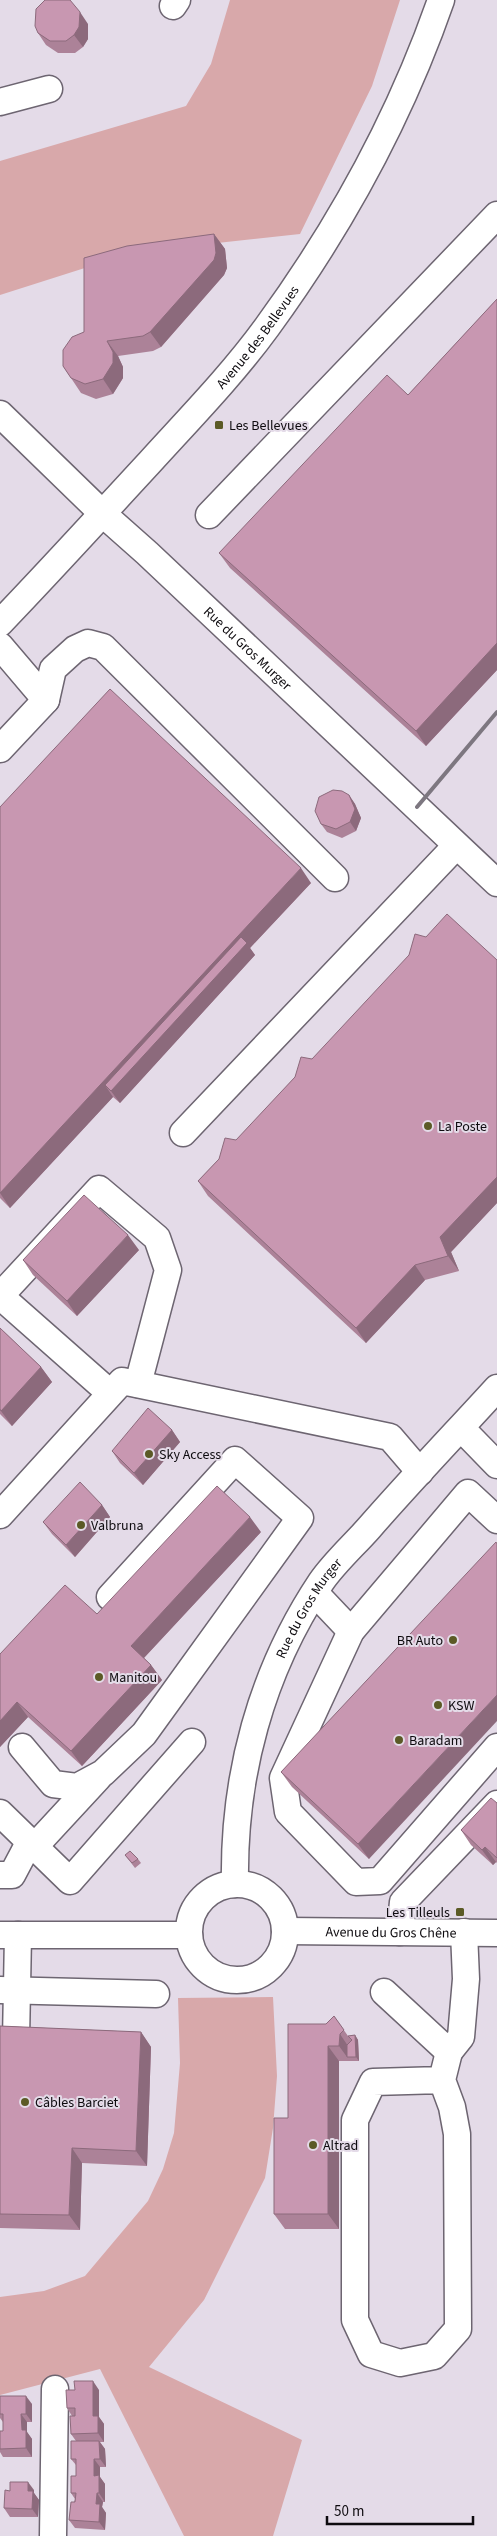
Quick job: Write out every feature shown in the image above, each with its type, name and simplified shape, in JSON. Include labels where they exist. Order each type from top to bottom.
[{"type":"street","name":"Avenue des Bellevues","points":[[0,624],[227,376],[266,329],[316,257],[350,200],[391,122],[418,61],[441,0]]},
{"type":"street","points":[[0,102],[49,89]]},
{"type":"street","points":[[209,515],[497,215]]},
{"type":"street","name":"Rue du Gros Murger","points":[[0,414],[102,514],[154,560],[497,883]]},
{"type":"street","points":[[0,749],[46,700],[54,669],[75,648],[88,643],[103,647],[335,878]]},
{"type":"street","points":[[0,646],[46,700]]},
{"type":"street","points":[[183,1133],[456,846]]},
{"type":"street","points":[[110,1393],[0,1296],[98,1189],[157,1238],[168,1270],[138,1384]]},
{"type":"street","points":[[0,1515],[122,1381],[390,1437],[420,1472]]},
{"type":"street","name":"Rue du Gros Murger","points":[[235,1884],[237,1810],[249,1744],[260,1705],[290,1635],[328,1574],[497,1388]]},
{"type":"street","points":[[461,1428],[497,1465]]},
{"type":"street","points":[[0,1875],[12,1875],[33,1843],[144,1734],[300,1518],[235,1460],[110,1597]]},
{"type":"street","points":[[497,1520],[468,1493],[351,1631],[283,1778],[288,1812],[356,1882],[380,1881],[497,1747]]},
{"type":"street","points":[[315,1593],[351,1631]]},
{"type":"street","points":[[305,1730],[336,1728]]},
{"type":"street","points":[[136,1740],[170,1765]]},
{"type":"street","points":[[0,1813],[70,1881],[192,1742]]},
{"type":"street","points":[[22,1748],[53,1784],[76,1787],[103,1774]]},
{"type":"street","points":[[400,1932],[403,1902],[497,1804]]},
{"type":"street","points":[[235,1884],[253,1887],[270,1897],[281,1913],[285,1931],[280,1953],[266,1970],[251,1978],[234,1980],[213,1974],[204,1967],[194,1953],[188,1935],[192,1916],[204,1897],[224,1886],[235,1884]]},
{"type":"street","name":"Avenue du Gros Chêne","points":[[285,1931],[497,1933]]},
{"type":"street","points":[[442,2080],[373,2082],[355,2120],[354,2320],[371,2354],[400,2363],[434,2356],[458,2329],[457,2134],[452,2107],[442,2080],[449,2052],[461,2037],[466,1979],[464,1932]]},
{"type":"street","points":[[16,2040],[9,1990],[9,1935],[188,1935]]},
{"type":"street","points":[[9,1990],[156,1994]]},
{"type":"street","points":[[384,1992],[449,2052]]},
{"type":"street","points":[[53,2536],[54,2389]]},
{"type":"shaded area","points":[[230,0],[400,0],[372,86],[300,234],[135,252],[0,295],[0,161],[186,106],[211,64]]},
{"type":"shaded area","points":[[273,1997],[277,2076],[273,2128],[265,2178],[204,2300],[149,2367],[302,2440],[273,2536],[184,2536],[100,2369],[0,2395],[0,2297],[44,2291],[85,2276],[148,2201],[163,2169],[174,2133],[180,2063],[178,1998]]},
{"type":"building","points":[[45,0],[70,0],[80,12],[79,27],[74,35],[66,41],[50,41],[38,33],[35,26],[36,9]]},
{"type":"building","points":[[214,234],[216,253],[214,260],[150,332],[143,336],[107,341],[113,352],[113,363],[103,379],[85,384],[71,378],[63,366],[63,350],[72,337],[84,332],[84,258],[127,246]]},
{"type":"building","points":[[497,299],[497,643],[416,731],[219,553],[387,375],[408,395]]},
{"type":"building","points":[[110,689],[301,868],[0,1193],[0,807]]},
{"type":"building","points":[[333,790],[342,791],[349,795],[355,809],[350,822],[336,829],[321,824],[315,811],[319,797]]},
{"type":"building","points":[[447,914],[497,960],[497,1177],[440,1237],[448,1256],[415,1265],[356,1328],[198,1181],[219,1159],[225,1138],[236,1140],[295,1077],[301,1057],[312,1059],[409,955],[415,934],[426,937]]},
{"type":"building","points":[[241,937],[247,943],[111,1091],[105,1085]]},
{"type":"building","points":[[84,1195],[128,1235],[67,1301],[23,1260]]},
{"type":"building","points":[[0,1328],[41,1367],[1,1411],[0,1409]]},
{"type":"building","points":[[148,1408],[172,1430],[134,1473],[112,1451]]},
{"type":"building","points":[[80,1482],[102,1505],[66,1545],[43,1522]]},
{"type":"building","points":[[217,1486],[250,1517],[131,1646],[151,1665],[71,1751],[17,1702],[0,1721],[0,1654],[65,1585],[97,1614]]},
{"type":"building","points":[[496,1542],[497,1695],[358,1844],[281,1772]]},
{"type":"building","points":[[491,1798],[497,1803],[497,1858],[485,1847],[482,1850],[461,1830]]},
{"type":"building","points":[[130,1851],[138,1859],[132,1863],[125,1855]]},
{"type":"building","points":[[334,2016],[344,2030],[340,2034],[339,2046],[328,2046],[328,2214],[274,2214],[274,2118],[288,2118],[288,2024],[326,2024]]},
{"type":"building","points":[[0,2026],[141,2032],[136,2151],[72,2148],[69,2215],[0,2214]]},
{"type":"building","points":[[355,2035],[356,2057],[347,2057],[347,2045],[352,2040],[348,2036]]},
{"type":"building","points":[[74,2381],[93,2381],[93,2416],[98,2416],[98,2433],[71,2434],[70,2416],[75,2416],[75,2408],[67,2408],[66,2390],[75,2390]]},
{"type":"building","points":[[0,2396],[26,2396],[26,2414],[21,2414],[22,2430],[26,2430],[26,2448],[0,2449],[0,2431],[3,2431],[3,2414],[0,2414]]},
{"type":"building","points":[[71,2441],[99,2441],[100,2459],[94,2459],[94,2476],[99,2475],[99,2493],[97,2493],[96,2504],[100,2504],[99,2522],[69,2520],[71,2502],[75,2502],[76,2493],[71,2493],[71,2476],[76,2476],[76,2459],[71,2459]]},
{"type":"building","points":[[10,2482],[28,2482],[28,2491],[33,2491],[32,2509],[4,2508],[5,2490],[10,2491]]},
{"type":"railway","points":[[417,807],[497,712]]},
{"type":"place","name":"Les Bellevues","points":[[219,425]]},
{"type":"place","name":"La Poste","points":[[428,1126]]},
{"type":"place","name":"Sky Access","points":[[149,1454]]},
{"type":"place","name":"Valbruna","points":[[81,1525]]},
{"type":"place","name":"BR Auto","points":[[453,1640]]},
{"type":"place","name":"Manitou","points":[[99,1677]]},
{"type":"place","name":"KSW","points":[[438,1705]]},
{"type":"place","name":"Baradam","points":[[399,1740]]},
{"type":"place","name":"Les Tilleuls","points":[[460,1912]]},
{"type":"place","name":"Câbles Barciet","points":[[25,2102]]},
{"type":"place","name":"Altrad","points":[[313,2145]]}]
